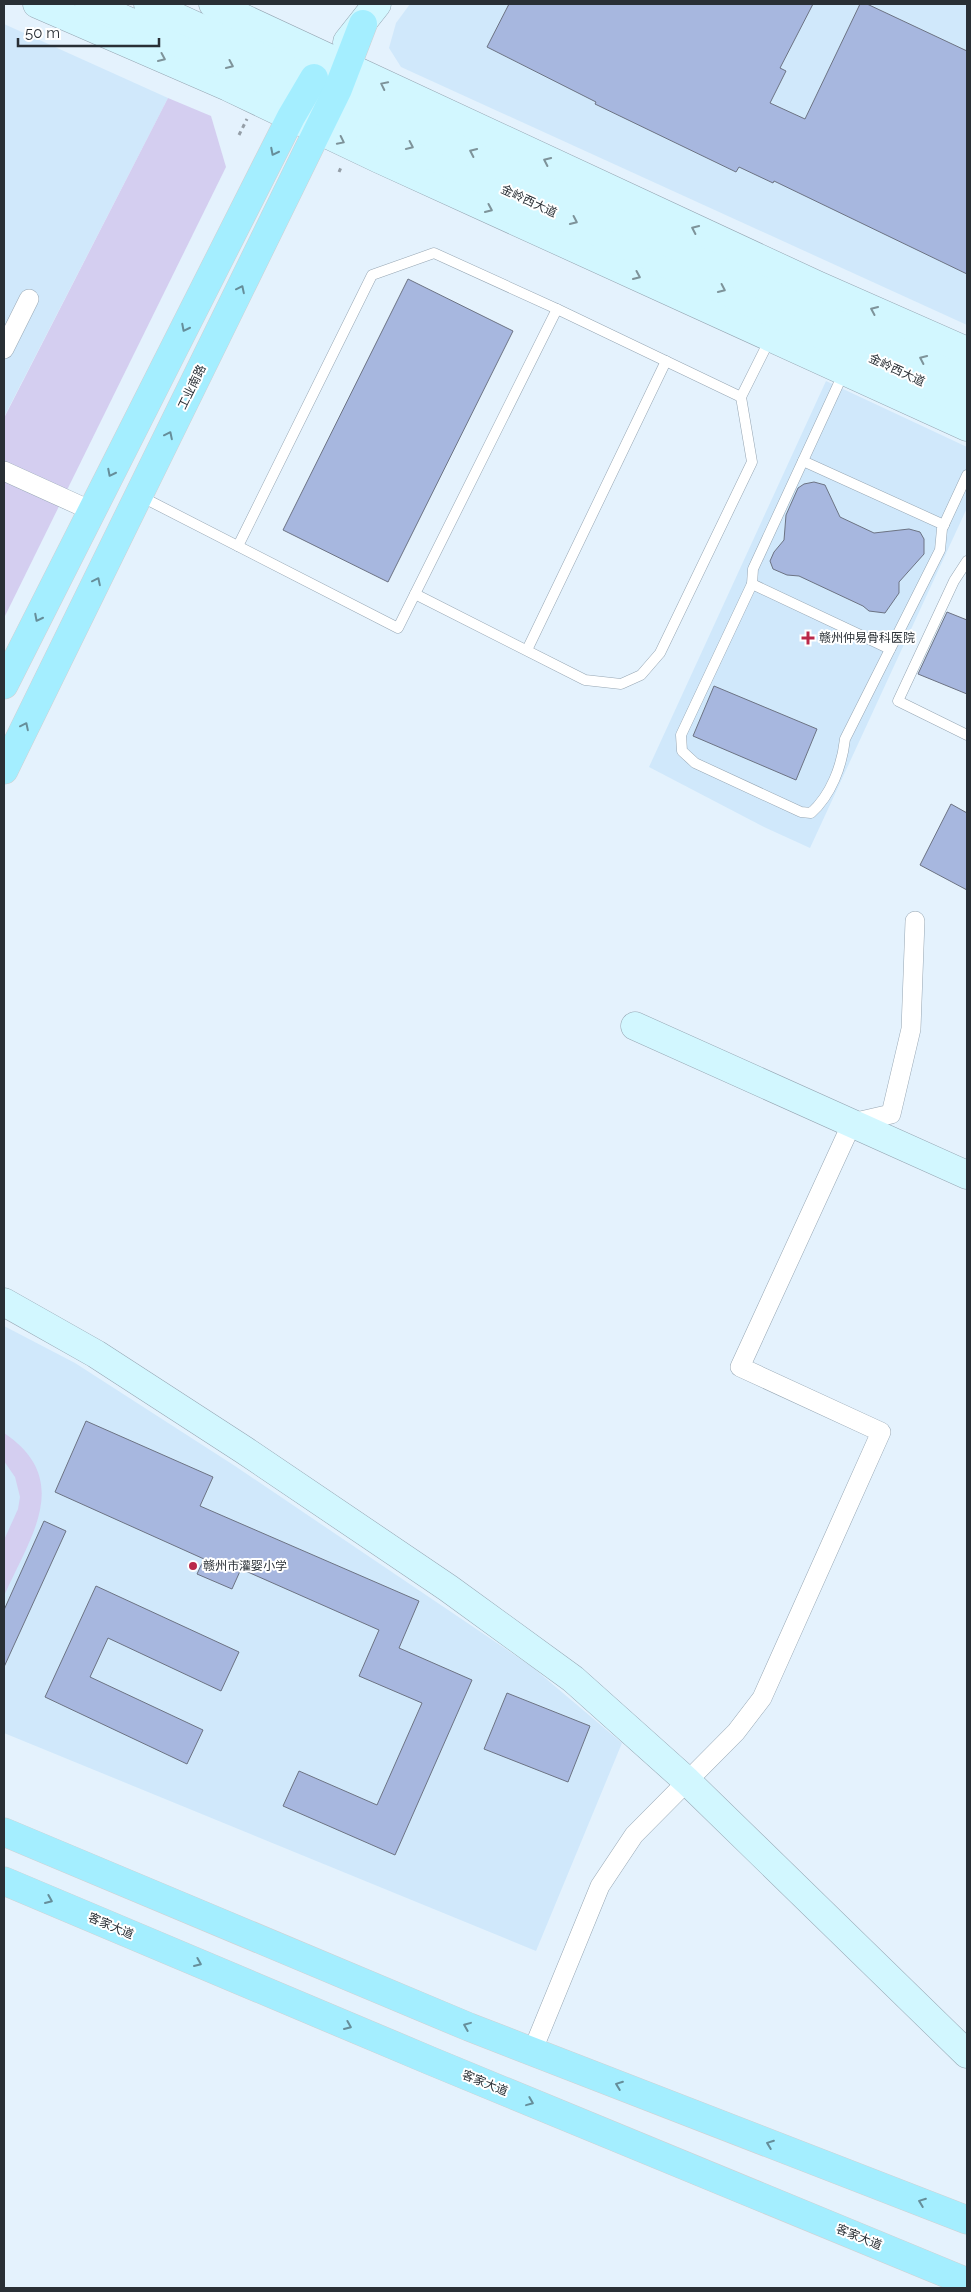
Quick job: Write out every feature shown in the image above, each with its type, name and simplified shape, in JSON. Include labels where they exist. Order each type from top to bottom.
[{"type":"main road","name":"工业南路","points":[[4,685],[92,511],[321,93],[370,14]]},
{"type":"main road","name":"工业南路","points":[[4,770],[302,164],[321,93]]},
{"type":"main road","points":[[4,1832],[532,2052],[967,2220]]},
{"type":"main road","name":"客家大道","points":[[4,1881],[422,2057],[967,2282]]},
{"type":"street","points":[[37,4],[228,87],[321,93],[817,285],[967,351]]},
{"type":"street","name":"金岭西大道","points":[[89,4],[321,93],[967,379]]},
{"type":"street","name":"金岭西大道","points":[[148,4],[321,93],[967,402]]},
{"type":"street","points":[[213,4],[321,93],[771,337],[967,426]]},
{"type":"street","points":[[4,349],[29,299]]},
{"type":"street","points":[[4,471],[92,511]]},
{"type":"street","points":[[852,1123],[891,1114],[911,1029],[915,921]]},
{"type":"street","points":[[636,1026],[967,1175]]},
{"type":"street","points":[[532,2052],[600,1886],[634,1835],[736,1732],[762,1698],[881,1432],[740,1367],[852,1123]]},
{"type":"street","points":[[4,1302],[96,1354],[448,1588],[573,1679],[687,1781],[967,2054]]},
{"type":"lane","points":[[238,546],[372,275],[434,253],[557,309],[741,397]]},
{"type":"lane","points":[[139,495],[398,628],[557,309]]},
{"type":"lane","points":[[415,594],[586,680],[621,684],[641,675],[660,653],[752,462],[741,397],[771,337]]},
{"type":"lane","points":[[527,650],[666,361]]},
{"type":"lane","points":[[845,371],[753,569],[752,584],[682,735],[682,751],[695,763],[801,812],[811,813],[824,801],[844,756],[845,740],[940,550],[944,525],[967,475]]},
{"type":"lane","points":[[803,461],[944,525]]},
{"type":"lane","points":[[966,566],[954,580],[898,701],[967,735]]},
{"type":"lane","points":[[752,584],[890,649]]},
{"type":"shaded area","points":[[410,4],[967,4],[967,325],[401,67],[389,48],[396,23]]},
{"type":"shaded area","points":[[4,24],[168,98],[4,417]]},
{"type":"shaded area","points":[[168,98],[211,116],[226,167],[4,618],[4,418]]},
{"type":"shaded area","name":"赣州仲易骨科医院","points":[[826,381],[967,447],[967,508],[810,848],[764,827],[649,767]]},
{"type":"shaded area","name":"赣州市灌婴小学","points":[[4,1326],[75,1363],[235,1466],[531,1666],[622,1743],[536,1951],[4,1733]]},
{"type":"shaded area","points":[[4,1433],[25,1451],[37,1470],[42,1490],[40,1510],[34,1531],[4,1596],[4,1540],[18,1509],[20,1497],[15,1477],[4,1461]]},
{"type":"building","points":[[509,4],[813,4],[780,68],[786,71],[770,103],[805,119],[860,4],[867,4],[967,51],[967,274],[774,181],[773,183],[739,167],[736,172],[595,104],[596,102],[487,47]]},
{"type":"building","points":[[408,279],[513,331],[388,582],[283,530]]},
{"type":"building","points":[[814,482],[825,485],[840,517],[874,533],[909,529],[920,532],[924,539],[924,554],[899,582],[899,593],[885,613],[869,611],[863,606],[799,576],[787,575],[773,569],[770,561],[774,552],[784,540],[786,515],[798,488],[804,484]]},
{"type":"building","points":[[947,612],[967,620],[967,694],[918,674]]},
{"type":"building","points":[[714,686],[817,729],[796,780],[693,736]]},
{"type":"building","points":[[951,804],[967,813],[967,890],[920,865]]},
{"type":"building","points":[[86,1421],[213,1477],[200,1506],[419,1601],[399,1648],[472,1680],[395,1855],[283,1806],[299,1771],[377,1805],[422,1703],[359,1676],[379,1630],[241,1569],[232,1589],[197,1574],[204,1559],[55,1492]]},
{"type":"building","points":[[44,1521],[66,1531],[4,1667],[4,1610]]},
{"type":"building","points":[[96,1586],[239,1652],[221,1691],[108,1638],[90,1677],[203,1730],[187,1764],[45,1697]]},
{"type":"building","points":[[507,1693],[590,1726],[568,1782],[484,1749]]},
{"type":"place","name":"赣州仲易骨科医院","points":[[808,638]]},
{"type":"place","name":"赣州市灌婴小学","points":[[193,1566]]}]
